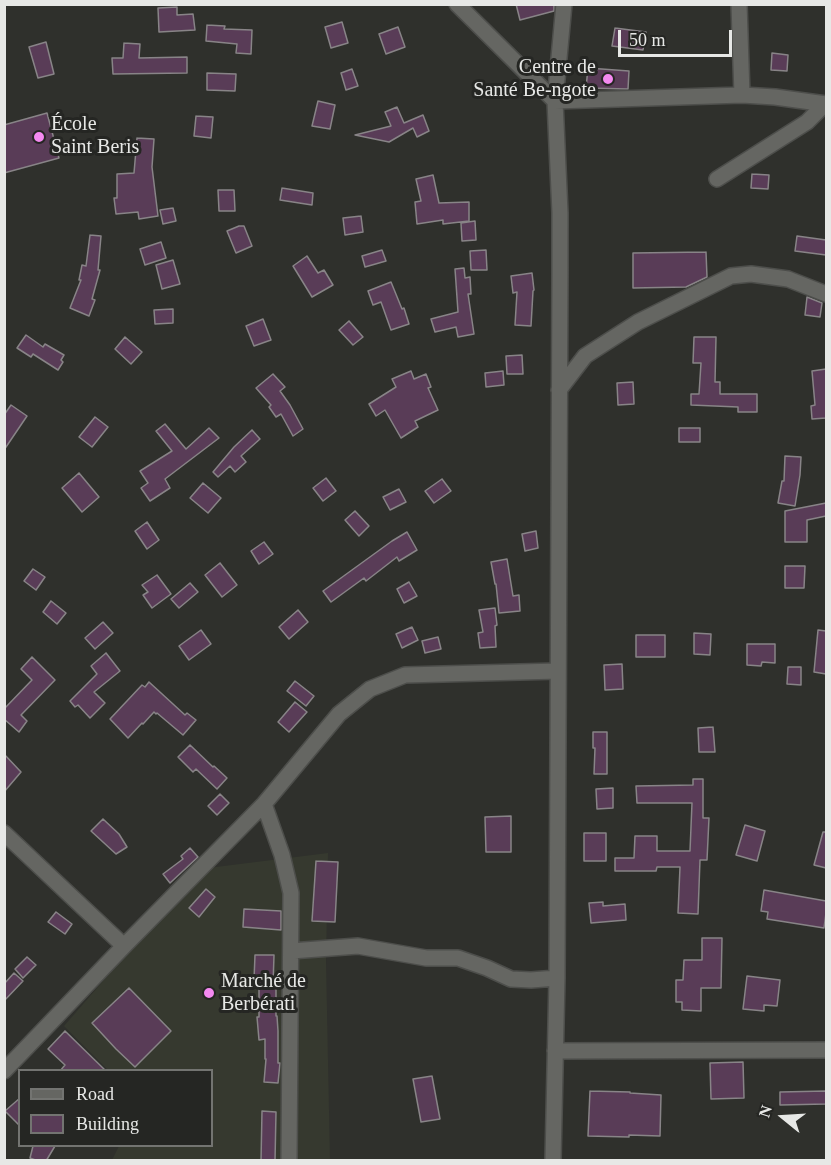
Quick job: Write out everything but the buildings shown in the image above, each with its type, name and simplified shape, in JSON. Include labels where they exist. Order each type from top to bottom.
[{"type":"street","points":[[457,4],[555,101],[742,95],[826,104]]},
{"type":"street","points":[[553,1161],[557,978],[560,213],[555,101],[564,4]]},
{"type":"street","points":[[739,4],[742,95]]},
{"type":"street","points":[[717,178],[807,122],[826,104]]},
{"type":"street","points":[[559,390],[585,356],[638,322],[731,276],[751,274],[788,279],[826,294]]},
{"type":"street","points":[[4,1071],[264,804],[339,714],[370,689],[405,675],[558,670]]},
{"type":"street","points":[[264,804],[282,855],[291,893],[289,1161]]},
{"type":"street","points":[[4,833],[124,946]]},
{"type":"street","points":[[291,951],[358,946],[426,958],[458,958],[511,979],[557,978]]},
{"type":"street","points":[[555,1051],[826,1050]]},
{"type":"shaded area","name":"Marché de Berbérati","points":[[328,853],[326,961],[330,1160],[112,1160],[118,1147],[213,1147],[213,1069],[107,1069],[64,1026],[200,869]]},
{"type":"place","name":"Centre de Santé Be-ngote","points":[[608,79]]},
{"type":"place","name":"École Saint Beris","points":[[39,137]]},
{"type":"place","name":"Marché de Berbérati","points":[[209,993]]}]
